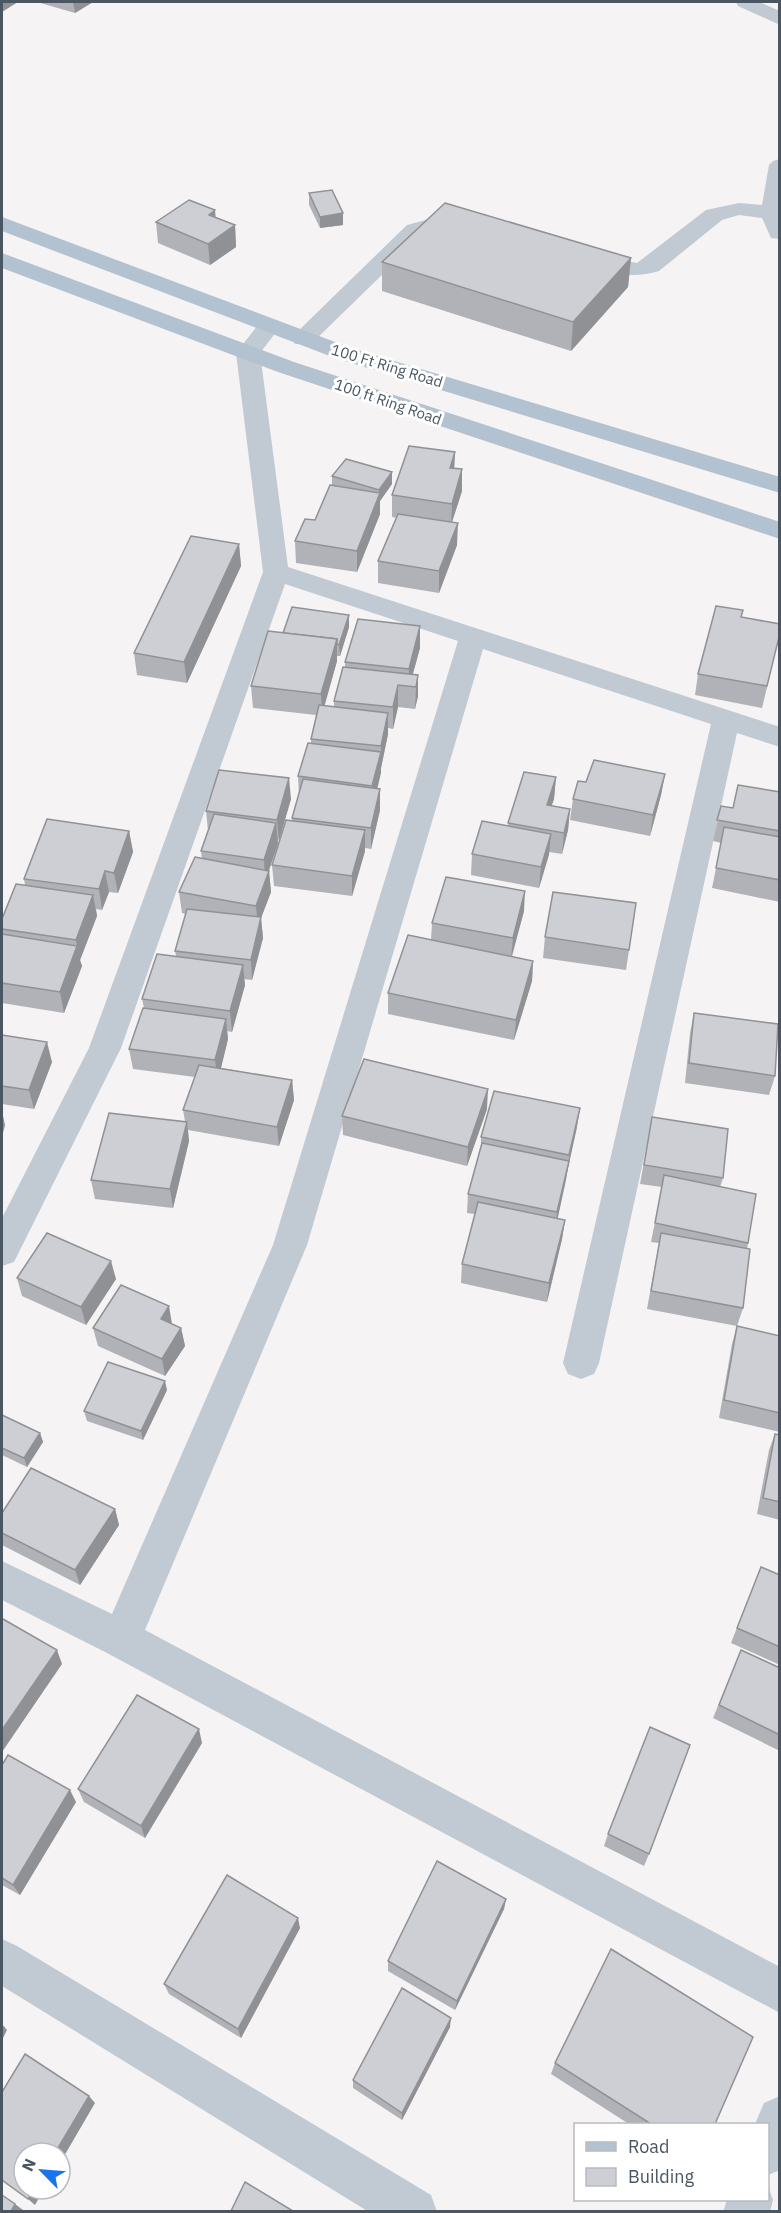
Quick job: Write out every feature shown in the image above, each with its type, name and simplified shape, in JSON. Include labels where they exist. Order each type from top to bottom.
[{"type":"main road","name":"100 Ft Ring Road","points":[[2,224],[354,357],[780,485]]},
{"type":"main road","name":"100 ft Ring Road","points":[[2,260],[248,353],[523,447],[780,531]]},
{"type":"street","points":[[745,2],[780,19]]},
{"type":"street","points":[[780,165],[772,199],[780,236]]},
{"type":"street","points":[[570,256],[639,270],[651,266],[714,215],[739,209],[776,214]]},
{"type":"street","points":[[303,339],[415,230],[433,225],[480,235]]},
{"type":"street","points":[[2,1251],[105,1048],[276,572],[248,353],[269,326]]},
{"type":"street","points":[[276,572],[780,737]]},
{"type":"street","points":[[121,1639],[290,1245],[473,636]]},
{"type":"street","points":[[581,1363],[726,719]]},
{"type":"street","points":[[2,1580],[121,1639],[780,1991]]},
{"type":"street","points":[[2,1961],[414,2211]]},
{"type":"street","points":[[769,2149],[780,2119]]},
{"type":"building","points":[[332,190],[343,213],[320,217],[309,193]]},
{"type":"building","points":[[189,200],[215,210],[209,215],[235,225],[208,244],[156,222]]},
{"type":"building","points":[[445,203],[631,258],[573,322],[382,262]]},
{"type":"building","points":[[409,446],[455,452],[450,468],[462,469],[452,504],[392,495]]},
{"type":"building","points":[[346,459],[392,472],[379,490],[332,476]]},
{"type":"building","points":[[330,485],[380,493],[357,551],[295,541],[305,519],[315,520]]},
{"type":"building","points":[[398,514],[458,523],[439,571],[378,561]]},
{"type":"building","points":[[191,536],[239,544],[184,662],[134,653]]},
{"type":"building","points":[[716,606],[743,610],[741,617],[780,624],[780,633],[767,686],[698,674]]},
{"type":"building","points":[[292,607],[349,615],[339,645],[337,639],[283,633]]},
{"type":"building","points":[[358,619],[420,626],[409,669],[345,662]]},
{"type":"building","points":[[268,631],[337,639],[321,694],[251,686]]},
{"type":"building","points":[[343,667],[418,675],[416,687],[398,685],[393,707],[334,701]]},
{"type":"building","points":[[319,705],[388,713],[381,746],[311,739]]},
{"type":"building","points":[[308,743],[381,752],[372,786],[298,776]]},
{"type":"building","points":[[594,760],[665,774],[653,815],[573,799],[578,781],[586,782]]},
{"type":"building","points":[[219,770],[289,778],[277,820],[206,811]]},
{"type":"building","points":[[524,772],[556,777],[547,805],[570,809],[564,833],[508,823]]},
{"type":"building","points":[[303,779],[380,789],[371,828],[292,818]]},
{"type":"building","points":[[738,785],[780,792],[780,831],[717,820],[721,806],[733,808]]},
{"type":"building","points":[[214,814],[276,823],[264,860],[201,851]]},
{"type":"building","points":[[47,819],[129,831],[114,873],[105,871],[99,889],[24,879]]},
{"type":"building","points":[[286,820],[365,830],[352,876],[272,865]]},
{"type":"building","points":[[482,821],[551,834],[541,867],[472,854]]},
{"type":"building","points":[[724,827],[780,837],[780,880],[716,868]]},
{"type":"building","points":[[195,857],[269,871],[256,906],[179,892]]},
{"type":"building","points":[[446,877],[525,891],[513,938],[432,923]]},
{"type":"building","points":[[16,884],[93,895],[76,940],[2,929],[2,919]]},
{"type":"building","points":[[553,892],[636,903],[629,950],[545,937]]},
{"type":"building","points":[[187,909],[261,917],[251,960],[175,951]]},
{"type":"building","points":[[2,934],[77,946],[60,992],[2,983]]},
{"type":"building","points":[[408,935],[533,961],[516,1020],[388,993]]},
{"type":"building","points":[[157,954],[243,965],[230,1011],[142,999]]},
{"type":"building","points":[[143,1008],[226,1019],[215,1060],[129,1049]]},
{"type":"building","points":[[694,1013],[778,1024],[775,1076],[689,1063]]},
{"type":"building","points":[[2,1035],[47,1042],[29,1090],[2,1086]]},
{"type":"building","points":[[364,1059],[488,1089],[468,1147],[342,1116]]},
{"type":"building","points":[[199,1065],[292,1080],[277,1127],[183,1110]]},
{"type":"building","points":[[494,1091],[580,1108],[569,1155],[481,1137]]},
{"type":"building","points":[[109,1113],[187,1122],[170,1189],[91,1180]]},
{"type":"building","points":[[652,1117],[728,1129],[723,1178],[644,1165]]},
{"type":"building","points":[[482,1143],[569,1161],[557,1212],[468,1194]]},
{"type":"building","points":[[664,1175],[756,1194],[748,1243],[655,1223]]},
{"type":"building","points":[[478,1202],[565,1220],[549,1283],[462,1264]]},
{"type":"building","points":[[47,1233],[111,1261],[81,1307],[17,1278]]},
{"type":"building","points":[[661,1233],[750,1249],[743,1308],[651,1291]]},
{"type":"building","points":[[121,1285],[169,1306],[161,1319],[181,1328],[162,1359],[93,1328]]},
{"type":"building","points":[[737,1326],[780,1336],[780,1413],[724,1400]]},
{"type":"building","points":[[108,1362],[165,1381],[141,1431],[84,1411]]},
{"type":"building","points":[[2,1415],[40,1433],[24,1458],[2,1448]]},
{"type":"building","points":[[775,1434],[780,1435],[780,1502],[763,1498]]},
{"type":"building","points":[[31,1468],[115,1509],[75,1570],[2,1533],[2,1513]]},
{"type":"building","points":[[761,1567],[780,1575],[780,1647],[737,1628]]},
{"type":"building","points":[[3,1619],[57,1650],[2,1730],[2,1621]]},
{"type":"building","points":[[741,1650],[780,1668],[780,1735],[719,1705]]},
{"type":"building","points":[[137,1695],[199,1729],[141,1826],[78,1789]]},
{"type":"building","points":[[650,1727],[690,1745],[649,1854],[608,1834]]},
{"type":"building","points":[[8,1755],[70,1790],[13,1885],[2,1878],[2,1765]]},
{"type":"building","points":[[437,1861],[506,1899],[457,2001],[388,1961]]},
{"type":"building","points":[[227,1875],[298,1918],[238,2029],[164,1984]]},
{"type":"building","points":[[611,1949],[753,2037],[715,2123],[649,2123],[555,2063]]},
{"type":"building","points":[[402,1988],[451,2018],[402,2113],[353,2080]]},
{"type":"building","points":[[25,2054],[89,2096],[62,2141],[12,2141],[12,2187],[2,2180],[2,2092]]},
{"type":"building","points":[[245,2182],[293,2211],[231,2211]]},
{"type":"building","points":[[2,2195],[15,2204],[11,2211],[2,2211]]}]
